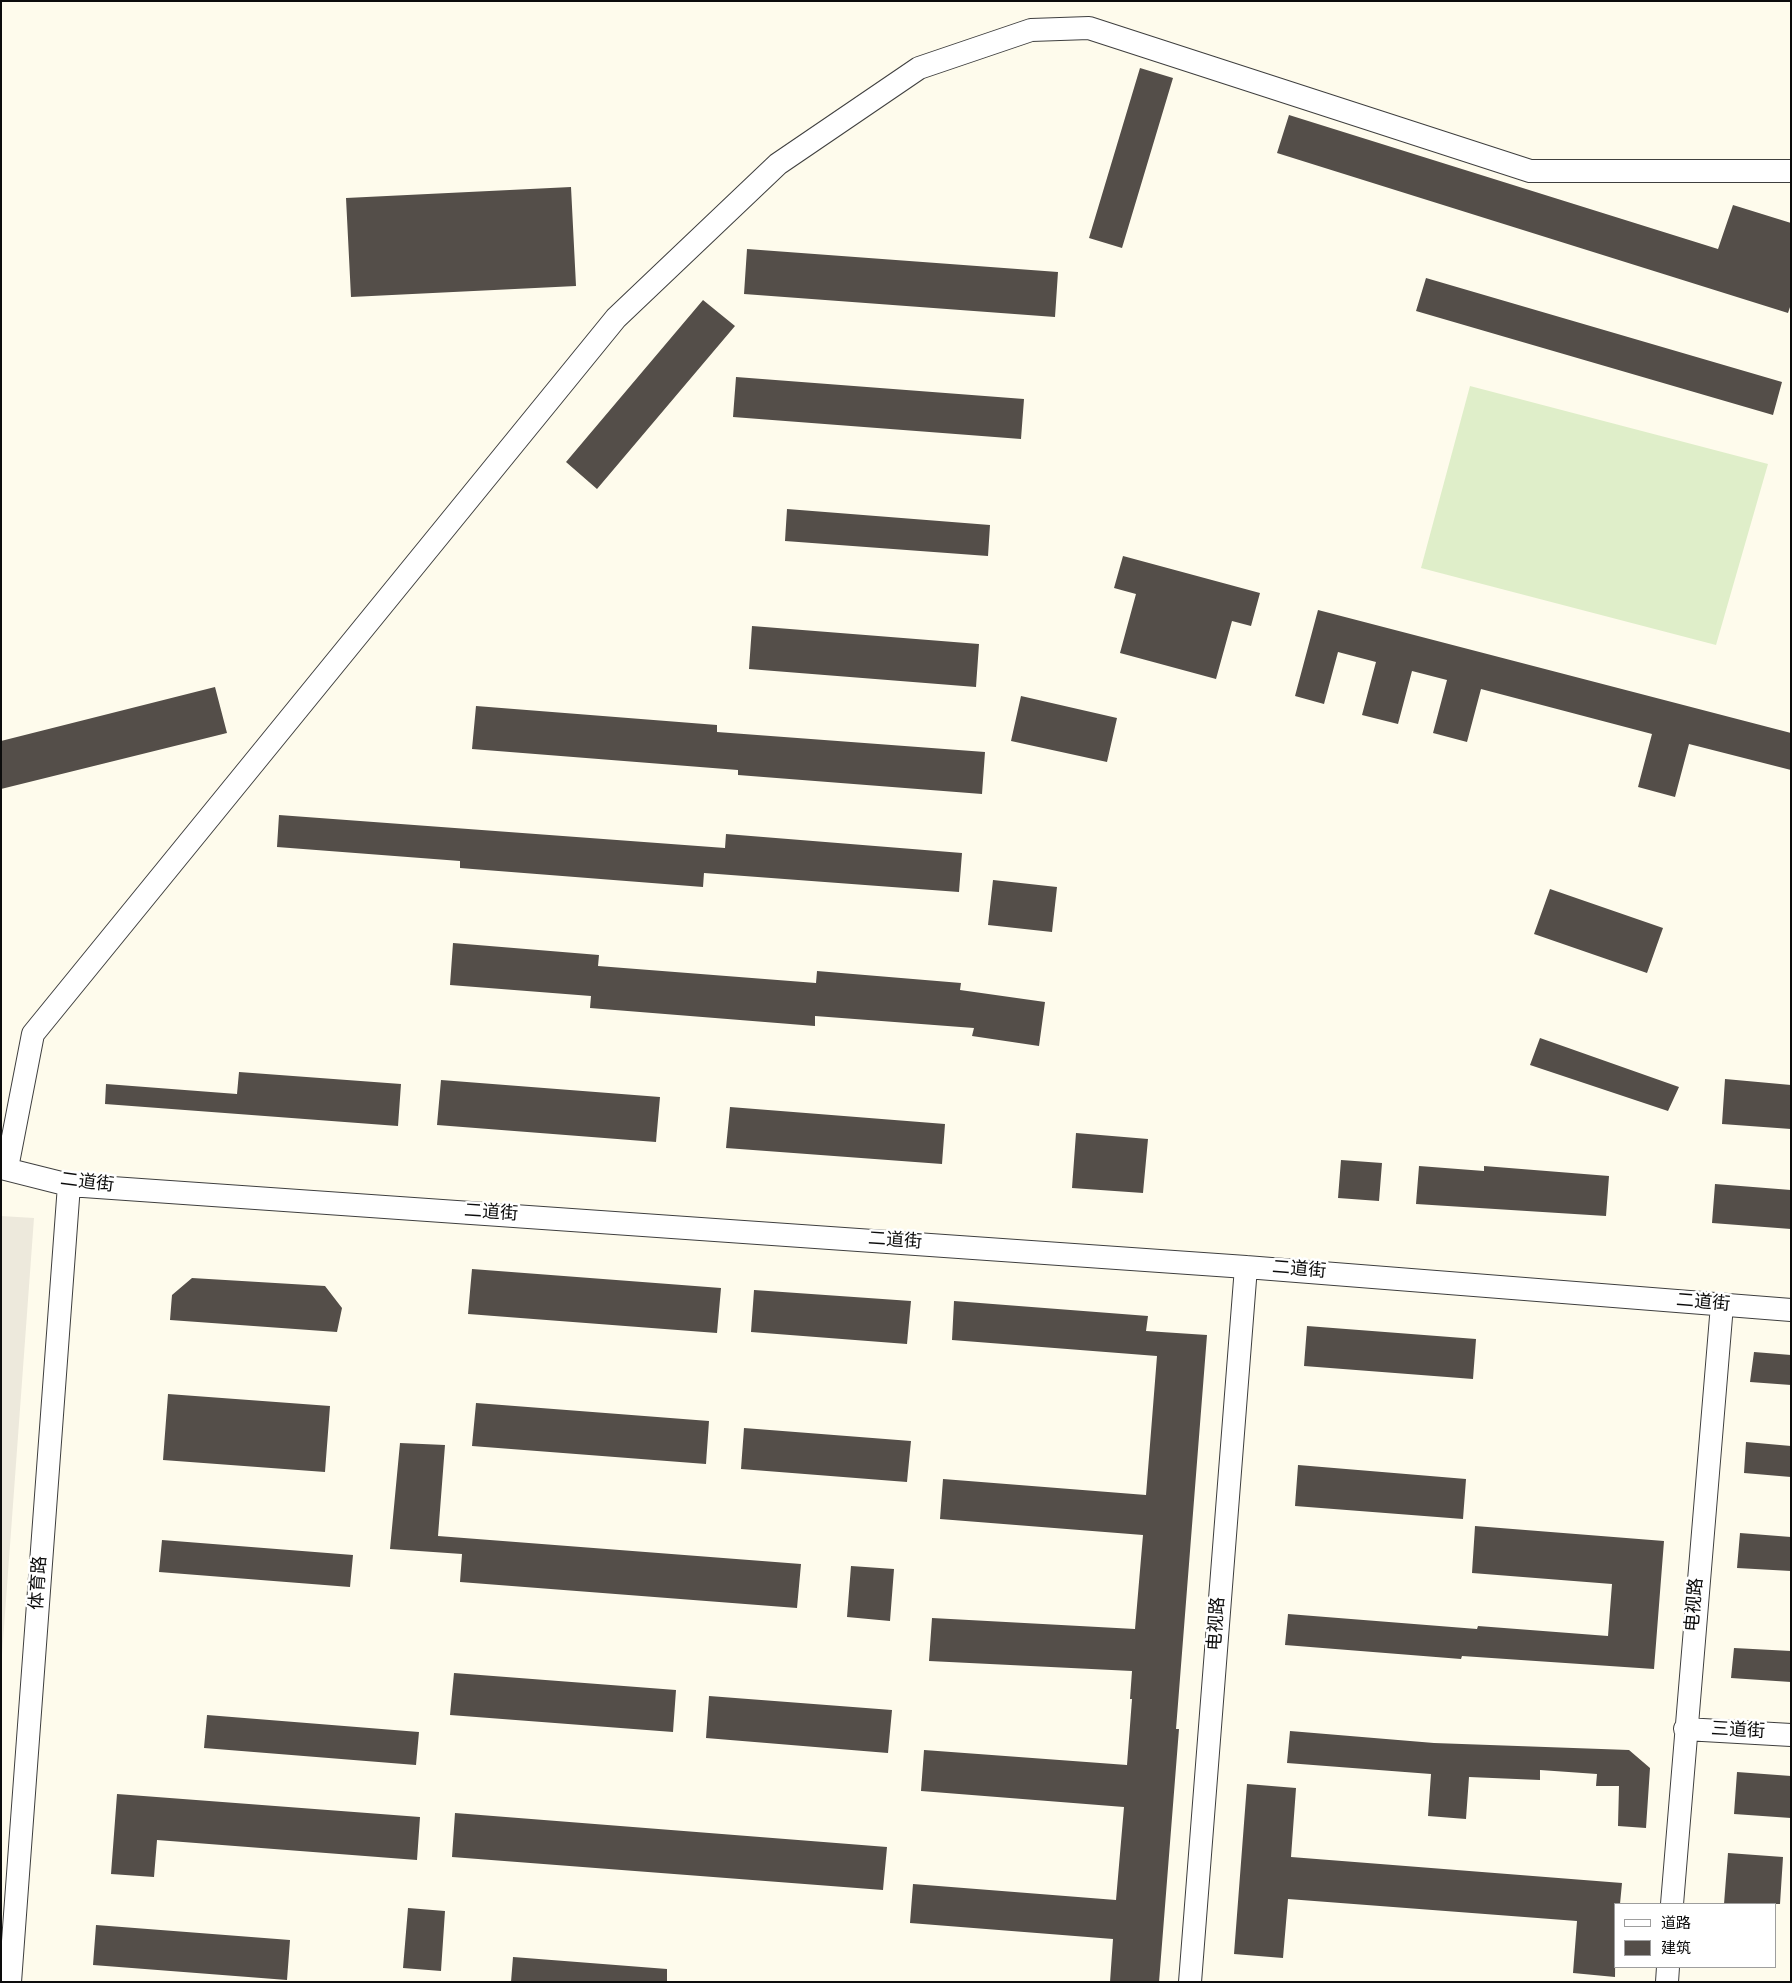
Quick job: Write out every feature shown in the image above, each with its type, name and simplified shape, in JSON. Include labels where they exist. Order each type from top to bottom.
[{"type":"street","points":[[4,1168],[33,1034],[616,318],[778,164],[919,68],[1031,30],[1089,28],[1530,171],[1791,171]]},
{"type":"street","name":"二道街","points":[[4,1168],[70,1185],[1246,1267],[1791,1310]]},
{"type":"street","name":"体育路","points":[[10,1982],[70,1185]]},
{"type":"street","name":"电视路","points":[[1190,1982],[1246,1267]]},
{"type":"street","name":"电视路","points":[[1672,1903],[1685,1729],[1722,1305]]},
{"type":"street","name":"三道街","points":[[1685,1729],[1791,1735]]},
{"type":"street","points":[[1667,1982],[1668,1968]]},
{"type":"green space","points":[[1470,386],[1768,464],[1716,645],[1421,568]]},
{"type":"shaded area","points":[[1,1216],[34,1218],[1,1668]]},
{"type":"building","points":[[1140,68],[1173,78],[1122,248],[1089,238]]},
{"type":"building","points":[[1289,115],[1718,249],[1733,205],[1791,223],[1791,304],[1788,313],[1277,153]]},
{"type":"building","points":[[571,187],[576,286],[351,297],[346,198]]},
{"type":"building","points":[[747,249],[1058,272],[1055,317],[744,294]]},
{"type":"building","points":[[1426,278],[1782,382],[1773,415],[1416,311]]},
{"type":"building","points":[[703,300],[735,326],[597,489],[566,462]]},
{"type":"building","points":[[736,377],[1024,399],[1021,439],[733,417]]},
{"type":"building","points":[[787,509],[990,525],[988,556],[785,541]]},
{"type":"building","points":[[1123,556],[1260,593],[1251,626],[1232,621],[1216,679],[1120,653],[1136,594],[1114,588]]},
{"type":"building","points":[[1318,610],[1791,733],[1791,770],[1689,744],[1675,797],[1638,787],[1652,734],[1481,689],[1467,742],[1433,733],[1447,680],[1412,671],[1398,724],[1362,715],[1376,662],[1338,652],[1324,704],[1295,696]]},
{"type":"building","points":[[752,626],[979,644],[976,687],[749,669]]},
{"type":"building","points":[[215,687],[227,733],[1,789],[1,741]]},
{"type":"building","points":[[1021,696],[1117,718],[1107,762],[1011,741]]},
{"type":"building","points":[[476,706],[717,725],[717,732],[985,752],[982,794],[738,775],[738,770],[472,749]]},
{"type":"building","points":[[279,815],[725,848],[726,834],[962,853],[959,892],[704,873],[703,887],[460,868],[460,861],[277,847]]},
{"type":"building","points":[[993,880],[1057,887],[1052,932],[988,925]]},
{"type":"building","points":[[1550,889],[1663,928],[1647,973],[1534,934]]},
{"type":"building","points":[[453,943],[599,955],[598,966],[816,983],[817,971],[961,983],[960,990],[1045,1002],[1039,1046],[972,1036],[974,1028],[815,1016],[815,1026],[590,1008],[591,996],[450,985]]},
{"type":"building","points":[[1540,1038],[1679,1087],[1668,1111],[1530,1065]]},
{"type":"building","points":[[239,1072],[401,1084],[398,1126],[105,1104],[106,1084],[237,1094]]},
{"type":"building","points":[[1725,1079],[1791,1085],[1791,1129],[1722,1124]]},
{"type":"building","points":[[441,1080],[660,1097],[656,1142],[437,1125]]},
{"type":"building","points":[[730,1107],[945,1124],[942,1164],[726,1148]]},
{"type":"building","points":[[1076,1133],[1148,1139],[1143,1193],[1072,1188]]},
{"type":"building","points":[[1341,1160],[1382,1163],[1379,1201],[1338,1198]]},
{"type":"building","points":[[1419,1166],[1484,1171],[1484,1166],[1609,1176],[1606,1216],[1416,1204]]},
{"type":"building","points":[[1715,1184],[1791,1190],[1791,1229],[1712,1223]]},
{"type":"building","points":[[472,1269],[721,1288],[717,1333],[468,1314]]},
{"type":"building","points":[[192,1278],[325,1286],[342,1308],[337,1332],[170,1320],[172,1295]]},
{"type":"building","points":[[754,1290],[911,1301],[907,1344],[751,1332]]},
{"type":"building","points":[[954,1301],[1148,1316],[1146,1331],[1207,1335],[1176,1729],[1179,1729],[1159,1982],[1110,1982],[1113,1939],[910,1923],[913,1884],[1116,1900],[1124,1807],[921,1791],[924,1750],[1127,1765],[1132,1671],[929,1661],[932,1618],[1135,1629],[1143,1535],[940,1519],[943,1479],[1146,1495],[1157,1356],[952,1340]]},
{"type":"building","points":[[1307,1326],[1476,1339],[1473,1379],[1304,1366]]},
{"type":"building","points":[[1754,1352],[1791,1355],[1791,1385],[1750,1382]]},
{"type":"building","points":[[168,1394],[330,1406],[325,1472],[163,1460]]},
{"type":"building","points":[[476,1403],[709,1421],[706,1464],[472,1446]]},
{"type":"building","points":[[744,1428],[911,1441],[907,1482],[741,1469]]},
{"type":"building","points":[[1746,1442],[1791,1446],[1791,1477],[1744,1473]]},
{"type":"building","points":[[400,1443],[445,1445],[438,1536],[801,1564],[797,1608],[460,1582],[462,1554],[390,1549]]},
{"type":"building","points":[[1298,1465],[1466,1479],[1463,1519],[1295,1506]]},
{"type":"building","points":[[1475,1526],[1664,1541],[1654,1669],[1462,1656],[1461,1659],[1285,1645],[1288,1614],[1477,1629],[1478,1626],[1608,1636],[1612,1584],[1472,1573]]},
{"type":"building","points":[[1740,1533],[1791,1537],[1791,1571],[1737,1568]]},
{"type":"building","points":[[162,1540],[353,1555],[350,1587],[159,1572]]},
{"type":"building","points":[[851,1566],[894,1569],[890,1621],[847,1617]]},
{"type":"building","points":[[1734,1648],[1791,1651],[1791,1682],[1731,1678]]},
{"type":"building","points":[[454,1673],[676,1690],[673,1732],[450,1715]]},
{"type":"building","points":[[709,1696],[892,1710],[888,1753],[706,1738]]},
{"type":"building","points":[[207,1715],[419,1732],[416,1765],[204,1748]]},
{"type":"building","points":[[1290,1731],[1434,1743],[1629,1750],[1650,1768],[1646,1828],[1618,1826],[1619,1786],[1596,1786],[1597,1774],[1540,1770],[1540,1780],[1469,1777],[1466,1819],[1428,1816],[1431,1774],[1287,1763]]},
{"type":"building","points":[[1737,1772],[1791,1776],[1791,1818],[1734,1814]]},
{"type":"building","points":[[1247,1784],[1296,1788],[1291,1857],[1622,1883],[1620,1903],[1614,1903],[1615,1977],[1573,1973],[1577,1921],[1288,1899],[1283,1958],[1234,1954]]},
{"type":"building","points":[[117,1794],[420,1817],[417,1860],[157,1840],[154,1877],[111,1874]]},
{"type":"building","points":[[455,1813],[887,1847],[883,1890],[452,1857]]},
{"type":"building","points":[[1728,1853],[1783,1857],[1780,1904],[1724,1903]]},
{"type":"building","points":[[408,1908],[445,1911],[441,1971],[403,1968]]},
{"type":"building","points":[[96,1925],[290,1940],[287,1980],[93,1965]]},
{"type":"building","points":[[513,1957],[667,1969],[667,1982],[511,1982]]}]
